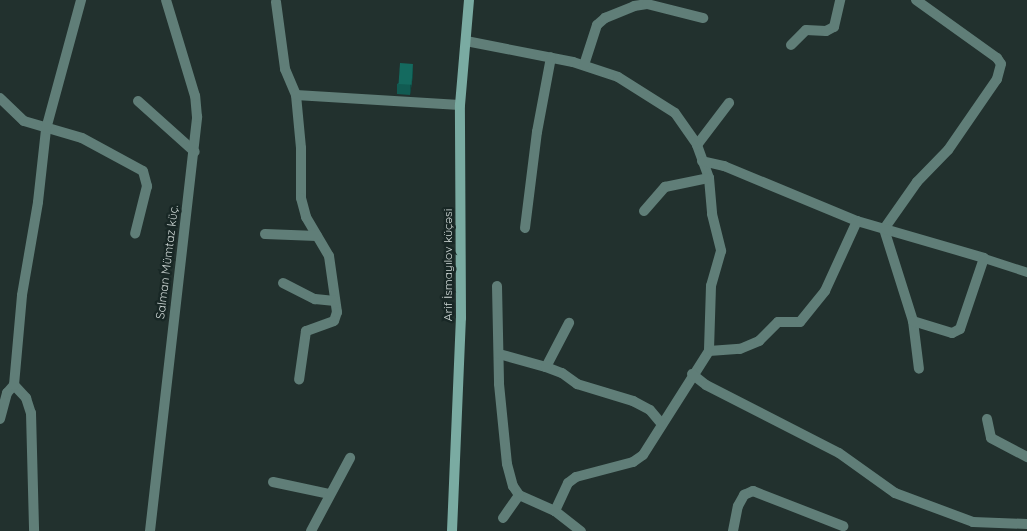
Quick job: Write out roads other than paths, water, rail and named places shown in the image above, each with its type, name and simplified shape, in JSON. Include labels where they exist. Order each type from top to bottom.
[{"type":"street","points":[[0,419],[7,393],[14,385],[22,295],[38,202],[46,128],[81,0]]},
{"type":"street","name":"Salman Mümtaz küç.","points":[[150,531],[180,246],[195,152],[195,96],[166,0]]},
{"type":"street","name":"Arif İsmayılov küçəsi","points":[[452,531],[461,308],[460,105],[469,0]]},
{"type":"street","points":[[791,45],[806,30],[826,31],[834,27],[840,0]]},
{"type":"street","points":[[884,230],[917,182],[948,150],[1001,73],[997,58],[916,0]]},
{"type":"street","points":[[276,2],[285,69],[296,95],[301,148],[301,198],[306,217],[329,256],[335,301],[334,321],[306,331],[299,380]]},
{"type":"street","points":[[584,66],[597,25],[605,18],[634,6],[648,4],[703,18]]},
{"type":"street","points":[[466,41],[551,57],[618,77],[675,113],[697,145],[709,178],[712,214],[721,250],[712,286],[709,351],[692,374],[643,455],[634,462],[576,478],[568,483],[555,511]]},
{"type":"street","points":[[525,228],[537,132],[551,57]]},
{"type":"street","points":[[296,95],[460,105]]},
{"type":"street","points":[[0,98],[24,121],[82,138],[143,171],[147,186],[135,234]]},
{"type":"street","points":[[138,101],[195,152]]},
{"type":"street","points":[[697,145],[729,103]]},
{"type":"street","points":[[702,161],[724,166],[856,221],[984,258],[960,329],[952,333],[913,320]]},
{"type":"street","points":[[644,211],[665,187],[709,178]]},
{"type":"street","points":[[709,351],[740,349],[759,341],[778,322],[800,322],[825,291],[856,221]]},
{"type":"street","points":[[884,230],[913,320],[919,369]]},
{"type":"street","points":[[265,234],[317,236]]},
{"type":"street","points":[[283,283],[315,299],[335,301]]},
{"type":"street","points":[[498,286],[499,354],[507,464],[513,486],[519,494],[555,511],[581,531]]},
{"type":"street","points":[[546,367],[569,323]]},
{"type":"street","points":[[499,354],[546,367],[562,373],[577,384],[633,401],[650,410],[661,423]]},
{"type":"street","points":[[692,374],[706,385],[839,453],[895,494],[971,527],[1027,524]]},
{"type":"street","points":[[14,385],[26,398],[31,413],[34,531]]},
{"type":"street","points":[[987,419],[991,438],[1027,457]]},
{"type":"street","points":[[310,531],[328,494],[338,486],[350,458]]},
{"type":"street","points":[[274,482],[328,494]]},
{"type":"street","points":[[733,531],[738,506],[744,495],[752,491],[843,526]]},
{"type":"street","points":[[503,518],[519,494]]},
{"type":"lane","points":[[984,258],[1027,272]]}]
